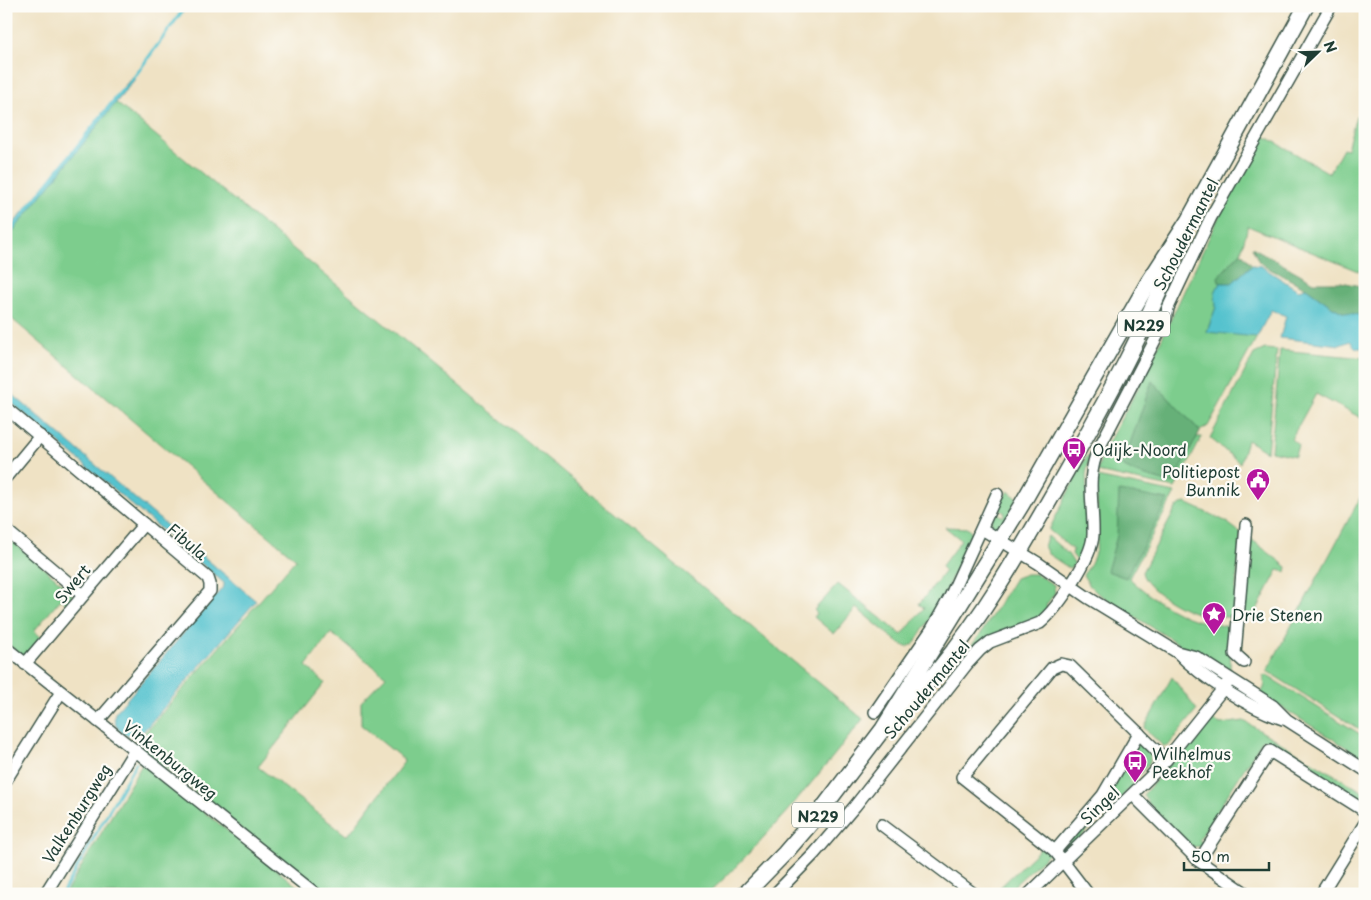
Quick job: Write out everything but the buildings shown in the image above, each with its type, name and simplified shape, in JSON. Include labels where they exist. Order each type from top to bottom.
[{"type":"main road","name":"Schoudermantel","points":[[745,894],[785,853],[817,816],[883,729],[1000,541],[1148,283],[1188,222],[1306,6]]},
{"type":"main road","name":"Schoudermantel","points":[[883,729],[938,671],[960,642],[1020,552],[1093,423],[1134,345],[1163,284],[1188,222]]},
{"type":"street","name":"Schoudermantel","points":[[775,894],[814,854],[855,806],[950,685],[980,650],[990,642],[1040,623],[1056,606],[1069,586],[1089,554],[1093,538],[1090,491],[1094,459],[1166,319],[1168,308],[1211,217],[1331,6]]},
{"type":"street","name":"Fibula","points":[[6,408],[208,578],[210,584],[210,591],[98,721]]},
{"type":"street","points":[[6,477],[40,436]]},
{"type":"street","name":"Schoudermantel","points":[[875,712],[932,629],[956,585],[998,494]]},
{"type":"street","name":"Swert","points":[[25,664],[144,524]]},
{"type":"street","points":[[1244,662],[1235,654],[1246,525]]},
{"type":"street","points":[[982,529],[1038,563],[1069,586],[1177,652],[1190,666],[1273,706],[1287,720],[1365,770]]},
{"type":"street","points":[[6,530],[84,595]]},
{"type":"street","name":"Vinkenburgweg","points":[[6,648],[316,894]]},
{"type":"street","points":[[1088,894],[1055,851],[962,777],[1048,673],[1056,665],[1066,664],[1166,760]]},
{"type":"street","name":"Singel","points":[[1029,894],[1133,795],[1166,760],[1227,684]]},
{"type":"street","points":[[8,775],[61,692]]},
{"type":"street","name":"Singel","points":[[1055,851],[1103,795],[1139,733]]},
{"type":"street","name":"Valkenburgweg","points":[[45,894],[135,750]]},
{"type":"street","points":[[1198,861],[1270,751],[1365,811]]},
{"type":"street","points":[[1133,795],[1198,861],[1242,892]]},
{"type":"street","points":[[1321,894],[1365,823]]},
{"type":"street","points":[[882,825],[974,894]]},
{"type":"green space","points":[[113,100],[863,719],[789,809],[708,894],[323,894],[135,744],[296,559],[6,314],[6,235]],"holes":[[[331,633],[386,676],[361,702],[361,725],[403,759],[404,762],[349,834],[346,835],[258,767],[325,683],[306,666]]]},
{"type":"green space","points":[[1365,115],[1365,274],[1248,226],[1241,252],[1218,277],[1220,283],[1215,292],[1216,307],[1207,331],[1257,337],[1208,426],[1200,431],[1152,381],[1173,484],[1197,437],[1202,437],[1175,488],[1097,472],[1103,452],[1144,377],[1220,214],[1263,135],[1329,173],[1343,148],[1347,149],[1356,116]]},
{"type":"green space","points":[[1252,247],[1314,282],[1341,282],[1365,287],[1365,316],[1342,312],[1306,288],[1266,267],[1259,262]]},
{"type":"green space","points":[[1241,252],[1252,265],[1232,283],[1220,283],[1218,277]]},
{"type":"green space","points":[[1265,349],[1277,350],[1267,452],[1247,440],[1240,463],[1210,438],[1254,354]]},
{"type":"green space","points":[[1280,350],[1365,358],[1365,420],[1316,394],[1291,439],[1298,445],[1295,456],[1271,451]]},
{"type":"green space","points":[[1152,381],[1200,431],[1173,484],[1136,473],[1122,466]]},
{"type":"green space","points":[[1090,454],[1086,475],[1089,526],[1086,546],[1078,562],[1072,554],[1073,550],[1049,530],[1086,457]]},
{"type":"green space","points":[[1097,477],[1175,493],[1129,578],[1152,597],[1178,613],[1200,621],[1231,627],[1230,676],[1097,593],[1090,586],[1083,575],[1091,564],[1098,540]]},
{"type":"green space","points":[[1365,489],[1365,733],[1267,671]]},
{"type":"green space","points":[[1008,491],[1017,498],[1006,522],[999,528],[994,529],[991,524],[994,511],[1003,517],[1005,513],[997,508]]},
{"type":"green space","points":[[1119,491],[1168,500],[1126,578],[1107,571],[1117,536]]},
{"type":"green space","points":[[1186,503],[1225,521],[1241,533],[1233,618],[1202,614],[1182,607],[1150,585],[1142,572],[1176,508]]},
{"type":"green space","points":[[945,527],[969,528],[972,534],[940,603],[914,644],[907,647],[899,643],[856,608],[834,634],[814,617],[817,613],[814,610],[838,584],[902,635],[924,608],[919,604],[945,571],[941,567],[961,540]]},
{"type":"green space","points":[[6,536],[71,591],[72,596],[69,606],[61,599],[34,631],[42,638],[24,658],[6,643]]},
{"type":"green space","points":[[1048,536],[1068,554],[1075,565],[1069,568],[1048,554],[1044,546]]},
{"type":"green space","points":[[1251,539],[1287,567],[1286,572],[1278,570],[1252,619],[1243,614]]},
{"type":"green space","points":[[1026,574],[1036,574],[1054,585],[1055,593],[1046,605],[1048,610],[1038,618],[988,638],[958,663],[982,632],[1015,578]]},
{"type":"green space","points":[[1266,675],[1365,737],[1365,759],[1260,694],[1264,686],[1263,676]]},
{"type":"green space","points":[[1172,677],[1197,710],[1168,746],[1163,746],[1144,728]]},
{"type":"green space","points":[[1209,719],[1221,724],[1244,721],[1365,793],[1365,802],[1263,739],[1199,840],[1205,844],[1204,846],[1191,847],[1149,804],[1143,795]]},
{"type":"green space","points":[[1140,741],[1150,750],[1150,762],[1139,775],[1136,773],[1129,780],[1134,785],[1067,850],[1065,847]]},
{"type":"green space","points":[[143,763],[303,891],[302,894],[65,894]]},
{"type":"green space","points":[[1042,847],[1049,853],[1047,855],[1005,894],[993,894]]},
{"type":"water","points":[[132,77],[135,79],[6,240],[6,233]]},
{"type":"water","points":[[1252,265],[1261,266],[1298,290],[1306,288],[1342,312],[1365,316],[1365,348],[1356,348],[1350,341],[1340,345],[1280,338],[1286,316],[1271,310],[1257,337],[1207,332],[1216,307],[1215,292],[1220,283],[1232,283]]},
{"type":"water","points":[[6,389],[256,601],[141,734],[139,740],[134,735],[125,735],[118,730],[114,718],[115,713],[224,586],[224,583],[6,398]]},
{"type":"waterway","points":[[132,80],[186,6]]},
{"type":"waterway","points":[[26,210],[122,90]]},
{"type":"waterway","points":[[62,894],[136,763]]},
{"type":"place","name":"Odijk-Noord","points":[[1074,470]]},
{"type":"place","name":"Politiepost Bunnik","points":[[1258,501]]},
{"type":"place","name":"Drie Stenen","points":[[1214,635]]},
{"type":"place","name":"Wilhelmus Peekhof","points":[[1135,783]]}]
